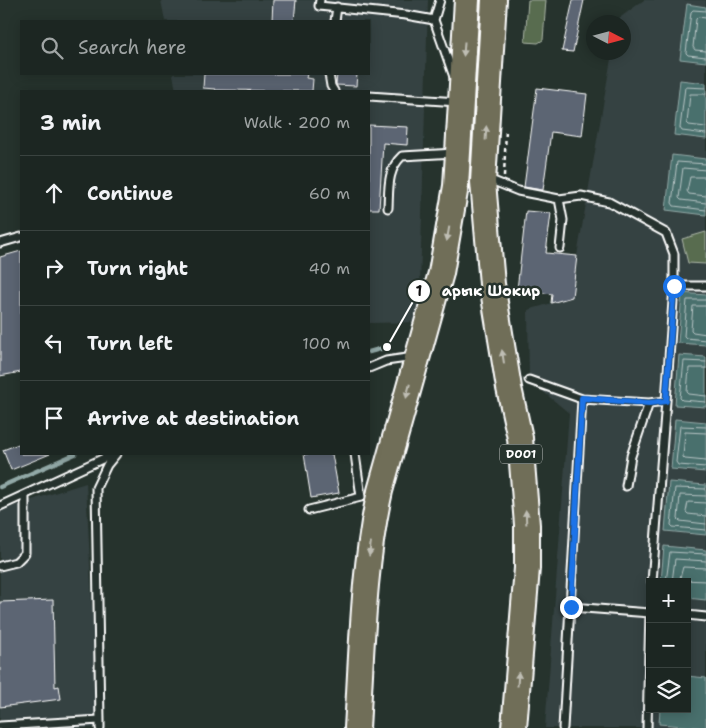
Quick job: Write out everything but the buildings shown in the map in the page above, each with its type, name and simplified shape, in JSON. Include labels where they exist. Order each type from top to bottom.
[{"type":"highway","points":[[357,728],[367,573],[373,522],[441,273],[456,186],[468,0]]},
{"type":"highway","name":"D001","points":[[497,7],[483,179],[492,284],[508,388],[520,438],[526,526],[527,568],[514,728]]},
{"type":"lane","points":[[320,0],[319,6],[406,15],[434,20]]},
{"type":"lane","points":[[370,96],[461,101],[434,20],[440,0]]},
{"type":"lane","points":[[335,20],[337,8]]},
{"type":"lane","points":[[329,75],[330,86],[333,90]]},
{"type":"lane","points":[[388,208],[389,181],[394,164],[402,156],[458,153]]},
{"type":"lane","points":[[483,179],[518,191],[559,199],[581,196],[609,202],[666,233],[674,254],[674,286],[652,578]]},
{"type":"lane","points":[[559,199],[563,220],[560,248]]},
{"type":"lane","points":[[0,243],[20,237]]},
{"type":"lane","points":[[674,286],[706,286]]},
{"type":"lane","points":[[370,368],[386,361],[417,356]]},
{"type":"lane","points":[[530,380],[582,398],[649,403],[666,401]]},
{"type":"lane","points":[[563,728],[582,398]]},
{"type":"lane","points":[[626,486],[631,456],[649,403]]},
{"type":"lane","points":[[0,506],[113,455]]},
{"type":"lane","points":[[100,728],[96,488],[107,465],[114,455]]},
{"type":"lane","points":[[309,510],[360,497],[355,455]]},
{"type":"lane","points":[[0,566],[16,562],[25,553],[25,495]]},
{"type":"lane","points":[[571,607],[646,612]]},
{"type":"lane","points":[[691,616],[706,617]]},
{"type":"lane","points":[[647,728],[650,623]]},
{"type":"lane","points":[[0,726],[100,720]]},
{"type":"shaded area","points":[[161,0],[428,0],[419,322],[370,323],[370,90],[176,90],[173,75],[370,75],[370,20],[165,20]]},
{"type":"shaded area","points":[[644,0],[706,0],[706,728],[545,728],[569,413],[529,380],[528,310],[572,297],[577,256],[611,60],[631,60],[631,15],[623,15]]},
{"type":"shaded area","points":[[86,483],[98,728],[0,728],[0,510]]},
{"type":"green space","points":[[528,0],[546,0],[543,40],[538,43],[525,42]]},
{"type":"green space","points":[[706,232],[706,264],[688,263],[682,239]]},
{"type":"water","points":[[687,4],[706,7],[706,62],[680,59]]},
{"type":"water","points":[[680,80],[706,83],[706,139],[674,135]]},
{"type":"water","points":[[672,155],[706,159],[706,215],[666,210]]},
{"type":"water","points":[[682,293],[706,295],[706,345],[678,343]]},
{"type":"water","points":[[679,355],[706,357],[706,407],[675,405]]},
{"type":"water","points":[[675,419],[706,422],[706,472],[671,469]]},
{"type":"water","points":[[669,482],[706,485],[706,535],[665,531]]},
{"type":"water","points":[[664,546],[706,550],[706,600],[691,598],[691,578],[661,578]]},
{"type":"water","points":[[691,676],[706,678],[706,728],[659,724],[660,713],[691,713]]},
{"type":"waterway","points":[[370,352],[387,347]]},
{"type":"waterway","points":[[0,487],[73,455]]},
{"type":"place","name":"арык Шокир","points":[[387,347]]},
{"type":"route","points":[[571,607],[582,398],[649,403],[666,401],[674,286]]}]
